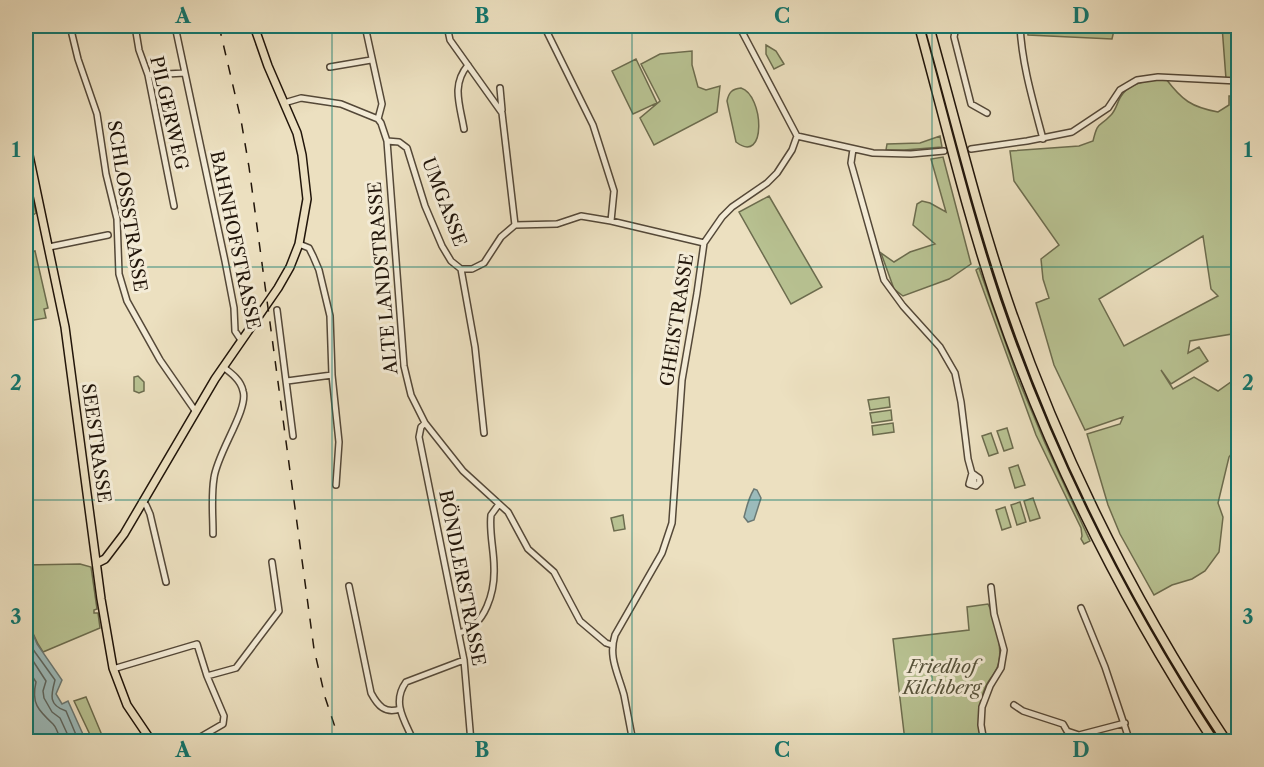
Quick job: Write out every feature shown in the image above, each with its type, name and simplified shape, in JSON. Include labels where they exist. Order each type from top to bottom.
[{"type":"highway","points":[[919,26],[980,249],[1016,357],[1038,412],[1120,586],[1168,669],[1214,741]]},
{"type":"highway","points":[[929,26],[984,227],[1042,392],[1078,477],[1124,570],[1171,653],[1227,741]]},
{"type":"main road","points":[[241,340],[290,267],[299,244],[305,215],[306,180],[297,133],[254,26]]},
{"type":"main road","name":"SEESTRASSE","points":[[26,141],[65,327],[113,669],[127,705],[152,741]]},
{"type":"main road","name":"BAHNHOFSTRASSE","points":[[97,563],[105,559],[114,548],[241,340]]},
{"type":"street","name":"SCHLOSSSTRASSE","points":[[70,26],[78,59],[97,114],[106,174],[117,219],[120,274],[127,301],[160,360],[196,412]]},
{"type":"street","name":"PILGERWEG","points":[[135,26],[174,206]]},
{"type":"street","name":"BAHNHOFSTRASSE","points":[[175,26],[225,261],[236,331],[241,340]]},
{"type":"street","name":"ALTE LANDSTRASSE","points":[[365,26],[382,104],[378,119],[387,141],[404,366],[411,395],[425,423],[463,471],[508,512],[528,549],[554,572],[580,621],[606,643],[612,645]]},
{"type":"street","points":[[447,26],[450,40],[502,112]]},
{"type":"street","points":[[545,26],[592,125],[614,191],[611,221]]},
{"type":"street","points":[[739,26],[797,136],[853,149],[892,154],[944,151]]},
{"type":"street","points":[[956,26],[954,37],[970,104],[987,113]]},
{"type":"street","points":[[1020,26],[1030,95],[1043,139]]},
{"type":"street","points":[[330,67],[372,60]]},
{"type":"street","points":[[464,129],[458,83],[460,75],[468,65]]},
{"type":"street","points":[[147,75],[185,73]]},
{"type":"street","points":[[971,148],[1043,139],[1072,132],[1108,108],[1120,90],[1137,80],[1158,77],[1239,81]]},
{"type":"street","points":[[500,88],[515,225],[557,224],[581,216],[704,243]]},
{"type":"street","points":[[284,103],[302,98],[341,104],[378,119]]},
{"type":"street","name":"GHEISTRASSE","points":[[612,645],[615,635],[662,553],[672,523],[682,380],[704,243],[732,207],[777,173],[792,150],[797,136]]},
{"type":"street","name":"UMGASSE","points":[[387,141],[399,142],[407,148],[425,206],[442,246],[450,261],[461,269],[472,269],[484,263],[501,237],[515,225]]},
{"type":"street","points":[[853,149],[851,163],[884,280],[889,289],[940,347],[955,373],[959,386],[968,459],[974,481]]},
{"type":"street","points":[[49,247],[108,235]]},
{"type":"street","points":[[299,244],[309,248],[319,270],[330,316],[332,375],[339,442],[336,485]]},
{"type":"street","points":[[461,269],[475,347],[484,433]]},
{"type":"street","points":[[277,310],[293,436]]},
{"type":"street","points":[[213,534],[213,478],[219,458],[242,411],[244,398],[241,385],[223,367]]},
{"type":"street","points":[[287,381],[332,375]]},
{"type":"street","name":"BÖNDLERSTRASSE","points":[[425,423],[421,427],[419,437],[464,660],[471,741]]},
{"type":"street","points":[[142,502],[150,514],[166,582]]},
{"type":"street","points":[[459,633],[466,631],[482,617],[490,599],[494,568],[491,515],[499,504]]},
{"type":"street","points":[[207,676],[236,668],[279,611],[272,561]]},
{"type":"street","points":[[349,586],[371,693],[379,706],[386,710],[393,712],[400,709]]},
{"type":"street","points":[[984,741],[981,724],[982,706],[1001,668],[1004,650],[994,614],[991,587]]},
{"type":"street","points":[[1081,608],[1097,645],[1130,741]]},
{"type":"street","points":[[113,669],[197,644],[207,676],[225,716],[223,724],[192,741]]},
{"type":"street","points":[[612,645],[612,659],[624,696],[633,741]]},
{"type":"street","points":[[414,741],[400,709],[398,700],[400,690],[406,682],[464,660]]},
{"type":"street","points":[[1014,705],[1023,711],[1063,724],[1067,731],[1079,735],[1125,723]]},
{"type":"green space","points":[[1027,26],[1115,26],[1112,39],[1028,35]]},
{"type":"green space","points":[[1222,26],[1238,26],[1238,80],[1226,79]]},
{"type":"green space","points":[[766,45],[776,51],[784,64],[774,69],[766,54]]},
{"type":"green space","points":[[692,51],[692,65],[698,87],[706,90],[720,86],[717,112],[654,145],[640,118],[660,101],[641,64],[660,54]]},
{"type":"green space","points":[[636,59],[657,103],[633,114],[612,71]]},
{"type":"green space","points":[[1166,79],[1188,101],[1201,108],[1218,112],[1229,105],[1229,96],[1238,90],[1238,333],[1190,341],[1188,353],[1199,347],[1208,361],[1171,384],[1161,370],[1173,389],[1194,377],[1218,391],[1238,377],[1238,425],[1236,430],[1238,445],[1229,457],[1218,503],[1223,517],[1219,552],[1205,571],[1154,595],[1120,534],[1108,505],[1087,434],[1120,424],[1123,417],[1085,430],[1054,365],[1036,303],[1049,298],[1043,279],[1041,259],[1059,245],[1014,181],[1010,151],[1079,146],[1093,141],[1098,127],[1113,113],[1127,89],[1136,84]],"holes":[[[1203,236],[1211,289],[1218,296],[1124,346],[1099,299]]]},
{"type":"green space","points":[[741,88],[749,93],[758,114],[757,137],[753,145],[746,147],[736,142],[727,101],[731,92]]},
{"type":"green space","points":[[940,136],[942,147],[886,150],[887,144],[920,143]]},
{"type":"green space","points":[[943,157],[971,264],[949,279],[903,296],[894,289],[881,253],[894,262],[910,252],[935,244],[913,225],[917,204],[922,201],[946,212],[931,159]]},
{"type":"green space","points":[[26,166],[36,213],[30,217],[26,199]]},
{"type":"green space","points":[[769,196],[822,287],[791,304],[739,212]]},
{"type":"green space","points":[[35,251],[48,308],[44,309],[46,318],[28,321],[32,345],[26,346],[26,253]]},
{"type":"green space","points":[[979,268],[1019,381],[1090,541],[1084,544],[1081,539],[1081,528],[1036,435],[976,270]]},
{"type":"green space","points":[[138,376],[144,382],[144,391],[139,393],[134,391],[134,377]]},
{"type":"green space","points":[[889,397],[890,407],[870,410],[868,400]]},
{"type":"green space","points":[[891,410],[892,420],[872,423],[870,413]]},
{"type":"green space","points":[[893,423],[894,432],[873,435],[872,426]]},
{"type":"green space","points":[[1007,428],[1013,448],[1004,451],[997,431]]},
{"type":"green space","points":[[991,433],[998,453],[989,456],[982,436]]},
{"type":"green space","points":[[1018,465],[1025,485],[1015,488],[1009,468]]},
{"type":"green space","points":[[1033,498],[1040,518],[1030,521],[1024,501]]},
{"type":"green space","points":[[1020,502],[1026,522],[1017,525],[1011,505]]},
{"type":"green space","points":[[1005,507],[1011,527],[1002,530],[996,510]]},
{"type":"green space","points":[[623,515],[625,529],[614,531],[611,518]]},
{"type":"green space","points":[[80,564],[91,567],[97,609],[94,613],[98,613],[100,628],[43,652],[29,621],[26,599],[26,565]]},
{"type":"green space","name":"Friedhof Kilchberg","points":[[988,604],[994,618],[1000,653],[997,668],[981,700],[979,720],[981,740],[975,742],[905,741],[893,639],[969,630],[967,607]]},
{"type":"green space","points":[[86,697],[104,740],[93,741],[74,701]]},
{"type":"water","points":[[754,489],[761,498],[754,520],[748,522],[744,517]]},
{"type":"water","points":[[26,617],[37,644],[62,680],[56,694],[62,704],[68,701],[86,741],[26,741]]},
{"type":"railway","points":[[219,26],[241,120],[249,167],[314,649],[325,697],[340,742]]}]
